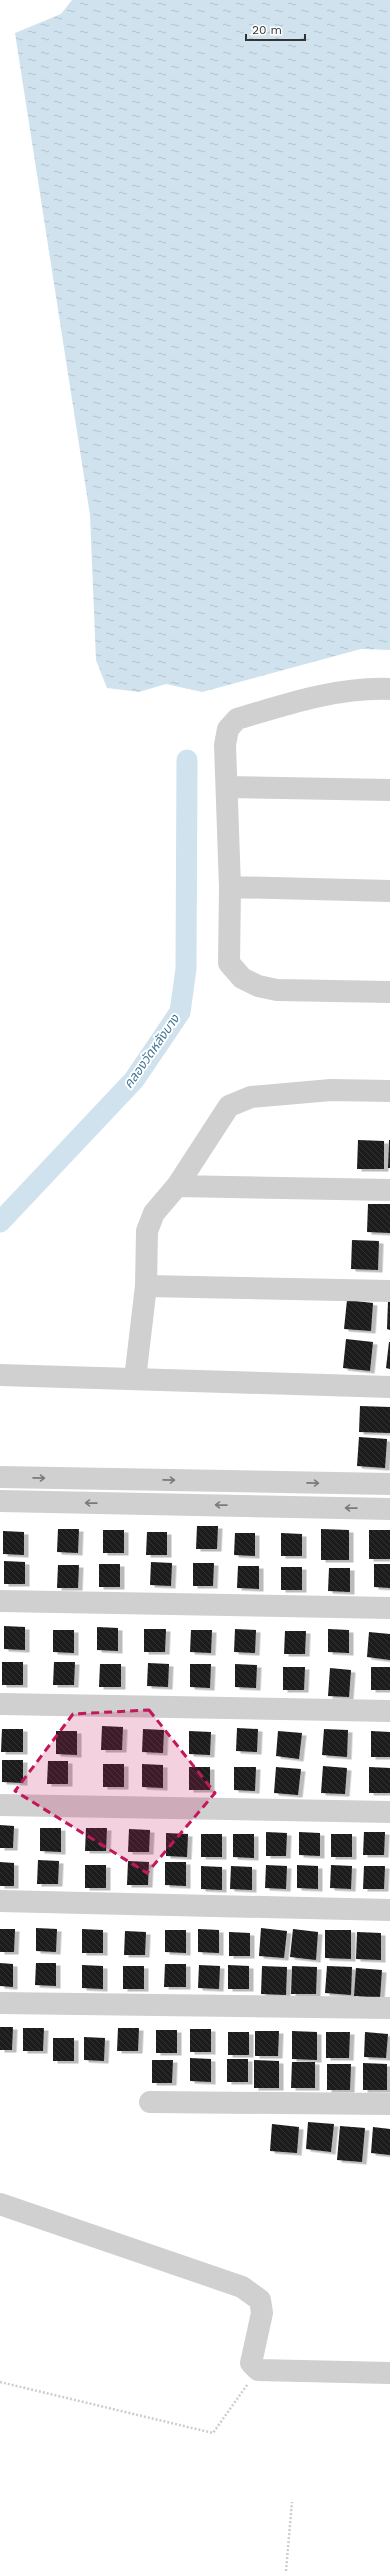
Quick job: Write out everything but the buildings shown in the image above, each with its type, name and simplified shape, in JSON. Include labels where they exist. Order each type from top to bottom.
[{"type":"street","points":[[390,689],[358,688],[318,697],[237,719],[228,729],[225,745],[230,887],[230,962],[242,978],[258,986],[277,990],[390,992]]},
{"type":"street","points":[[227,787],[390,790]]},
{"type":"street","points":[[230,887],[390,891]]},
{"type":"street","points":[[135,1379],[146,1286],[147,1231],[154,1213],[177,1186],[229,1106],[251,1097],[309,1092],[390,1091]]},
{"type":"street","points":[[177,1186],[390,1190]]},
{"type":"street","points":[[146,1286],[390,1291]]},
{"type":"street","points":[[0,1376],[390,1386]]},
{"type":"street","points":[[0,1477],[390,1484]]},
{"type":"street","points":[[288,1482],[291,1507]]},
{"type":"street","points":[[0,1501],[390,1509]]},
{"type":"street","points":[[0,1601],[390,1608]]},
{"type":"street","points":[[0,1704],[390,1711]]},
{"type":"street","points":[[0,1805],[390,1812]]},
{"type":"street","points":[[0,1901],[390,1910]]},
{"type":"street","points":[[0,2003],[390,2008]]},
{"type":"street","points":[[150,2102],[390,2104]]},
{"type":"street","points":[[0,2204],[242,2287],[254,2294],[260,2300],[262,2314],[251,2363],[258,2370],[390,2373]]},
{"type":"path","points":[[0,2382],[213,2433],[258,2370]]},
{"type":"path","points":[[286,2571],[292,2502]]},
{"type":"highlighted area","points":[[149,1710],[215,1793],[147,1873],[15,1791],[73,1714]]},
{"type":"water","points":[[72,0],[390,0],[390,650],[361,649],[202,692],[166,684],[139,692],[107,688],[96,660],[90,515],[15,33],[61,14]]},
{"type":"waterway","name":"คลองวัดหลังบาง","points":[[0,1222],[134,1080],[180,1012],[186,969],[187,760]]}]
